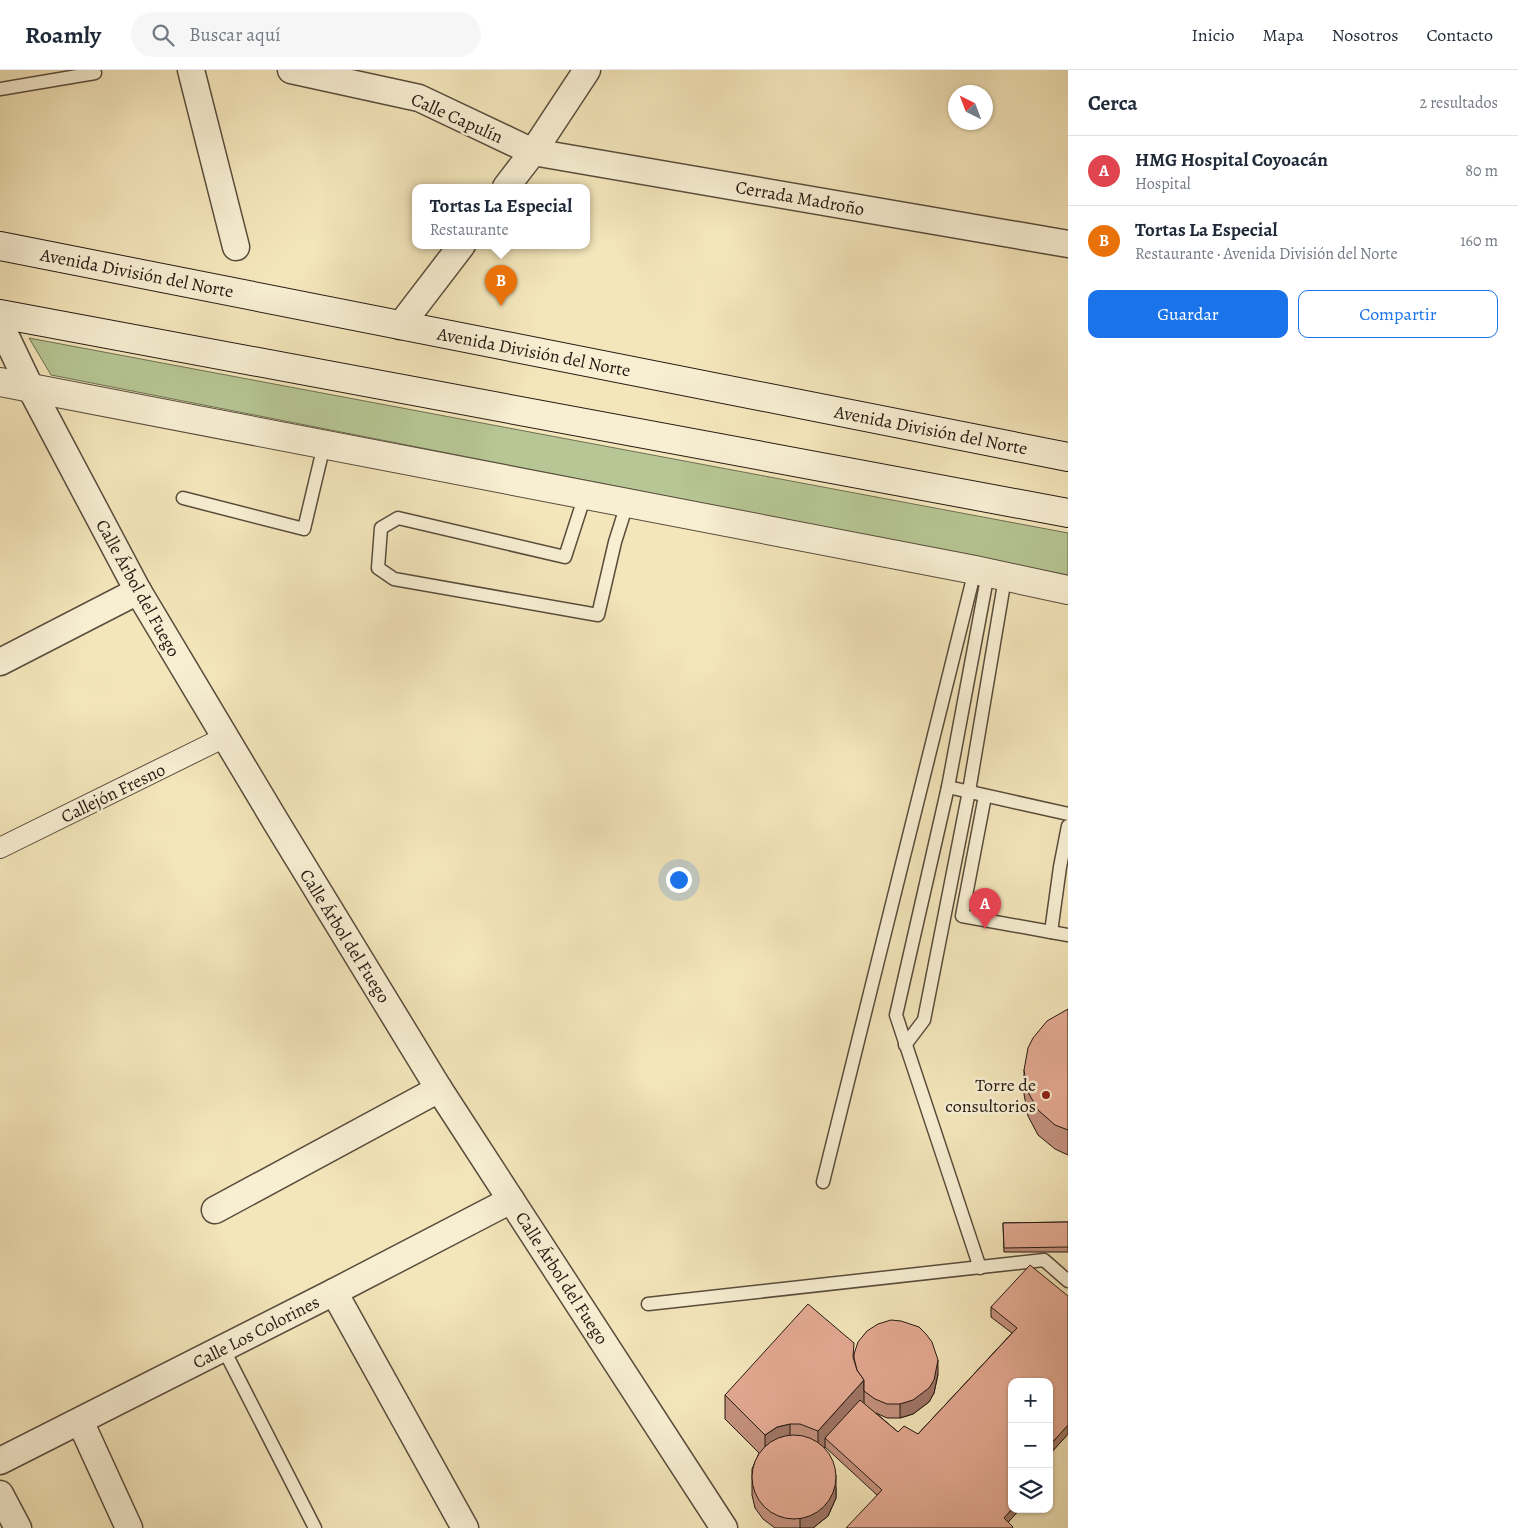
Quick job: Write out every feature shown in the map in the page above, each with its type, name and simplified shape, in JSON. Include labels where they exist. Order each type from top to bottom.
[{"type":"main road","name":"Avenida División del Norte","points":[[0,246],[1068,457]]},
{"type":"main road","points":[[0,314],[1068,513]]},
{"type":"main road","points":[[0,382],[1068,590]]},
{"type":"street","points":[[191,70],[236,247]]},
{"type":"street","name":"Calle Capulín","points":[[292,70],[419,98],[532,152]]},
{"type":"street","points":[[508,184],[587,70]]},
{"type":"street","name":"Cerrada Madroño","points":[[532,152],[1068,244]]},
{"type":"street","points":[[400,326],[459,249]]},
{"type":"street","name":"Calle Árbol del Fuego","points":[[0,324],[31,389],[138,592],[225,737],[439,1089],[724,1528]]},
{"type":"street","points":[[0,662],[138,592]]},
{"type":"street","name":"Callejón Fresno","points":[[0,848],[225,737]]},
{"type":"street","points":[[215,1210],[439,1089]]},
{"type":"street","name":"Calle Los Colorines","points":[[0,1461],[511,1200]]},
{"type":"street","points":[[334,1292],[465,1528]]},
{"type":"street","points":[[80,1421],[129,1528]]},
{"type":"street","points":[[0,1494],[18,1528]]},
{"type":"lane","points":[[0,90],[94,73]]},
{"type":"lane","points":[[183,498],[304,529],[324,445]]},
{"type":"lane","points":[[585,496],[565,557],[398,518],[382,528],[378,568],[394,579],[598,615],[615,542],[627,504]]},
{"type":"lane","points":[[980,1268],[896,1015],[948,787],[989,574]]},
{"type":"lane","points":[[905,1045],[924,1020],[969,791],[989,574]]},
{"type":"lane","points":[[823,1182],[989,574]]},
{"type":"lane","points":[[948,787],[1068,814]]},
{"type":"lane","points":[[985,796],[962,916],[1068,935]]},
{"type":"lane","points":[[1051,932],[1068,826]]},
{"type":"lane","points":[[648,1304],[1044,1260],[1068,1281]]},
{"type":"lane","points":[[223,1348],[315,1528]]},
{"type":"green space","points":[[29,338],[1068,533],[1068,575],[51,375]]},
{"type":"building","name":"Torre de consultorios","points":[[1068,1009],[1068,1130],[1055,1125],[1038,1110],[1028,1092],[1024,1070],[1028,1048],[1033,1038],[1047,1021]]},
{"type":"building","points":[[1068,1222],[1068,1247],[1004,1248],[1003,1223]]},
{"type":"building","points":[[1030,1265],[1068,1296],[1068,1425],[1053,1442],[1053,1378],[1008,1378],[1008,1513],[1004,1518],[1013,1527],[846,1528],[882,1490],[825,1438],[860,1400],[898,1432],[904,1426],[918,1434],[1017,1328],[991,1307]]},
{"type":"building","points":[[808,1304],[854,1343],[853,1357],[857,1370],[864,1380],[818,1431],[800,1424],[790,1424],[777,1427],[765,1435],[725,1395]]},
{"type":"building","points":[[891,1320],[919,1327],[932,1342],[938,1360],[934,1380],[929,1388],[913,1400],[900,1404],[887,1404],[875,1399],[864,1391],[864,1380],[857,1370],[854,1358],[858,1342],[867,1331],[878,1324]]},
{"type":"building","points":[[794,1435],[810,1438],[824,1447],[833,1461],[836,1477],[833,1493],[824,1507],[810,1516],[794,1519],[778,1516],[764,1507],[755,1493],[752,1477],[755,1461],[764,1447],[778,1438]]},
{"type":"place","name":"Tortas La Especial","points":[[501,306]]},
{"type":"place","name":"HMG Hospital Coyoacán","points":[[985,929]]},
{"type":"place","name":"Torre de consultorios","points":[[1046,1095]]}]
